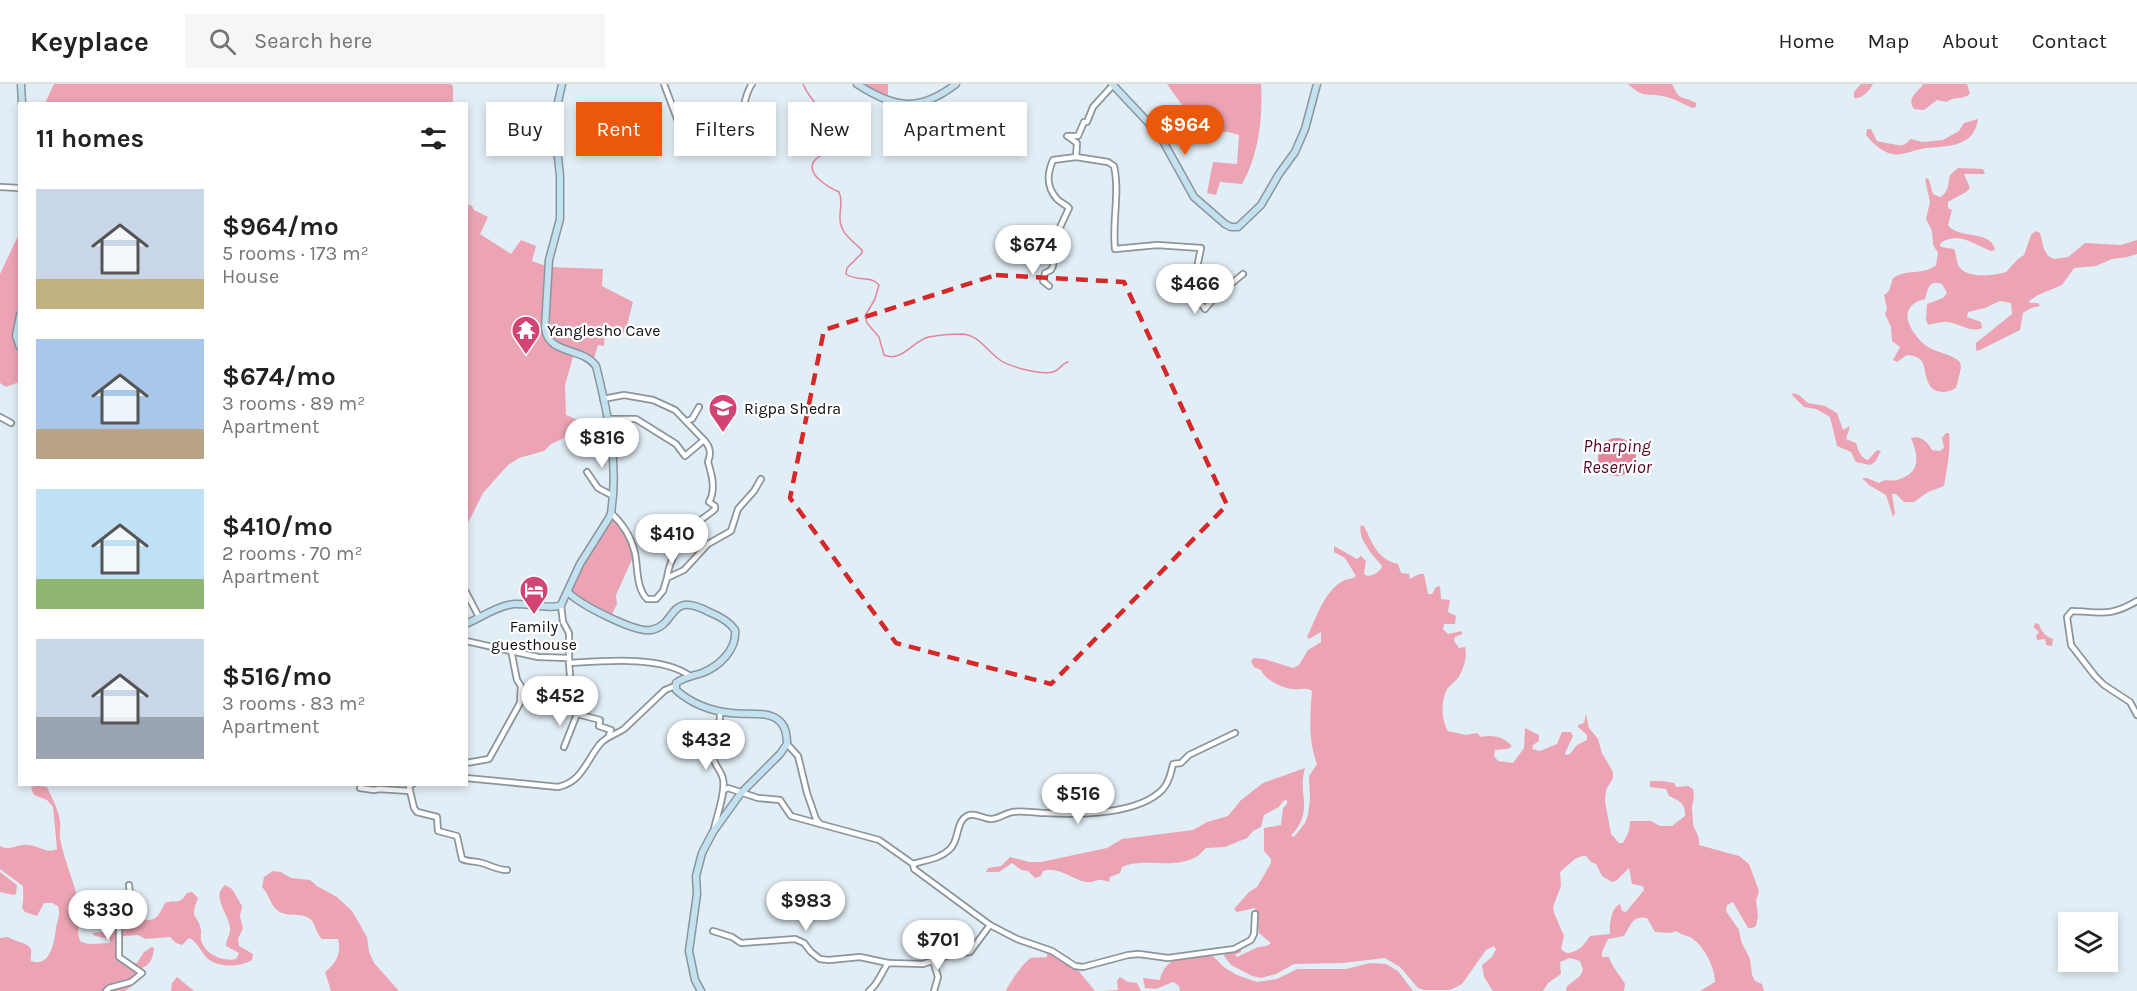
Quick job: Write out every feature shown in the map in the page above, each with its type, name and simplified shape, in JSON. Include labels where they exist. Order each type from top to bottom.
[{"type":"main road","points":[[21,84],[22,102]]},
{"type":"main road","points":[[468,623],[510,605],[530,604],[555,607],[561,605],[580,564],[609,518],[613,496],[613,442],[596,366],[593,362],[550,341],[545,333],[549,260],[561,219],[560,176],[554,120],[562,84]]},
{"type":"main road","points":[[857,84],[888,100],[911,104],[930,101],[956,84]]},
{"type":"main road","points":[[1113,84],[1159,134],[1194,197],[1220,220],[1231,227],[1238,227],[1261,205],[1295,152],[1305,129],[1317,84]]},
{"type":"main road","points":[[18,323],[15,336],[18,343]]},
{"type":"main road","points":[[568,592],[573,598],[590,608],[647,631],[654,629],[682,605],[699,606],[725,620],[735,630],[736,637],[727,656],[710,670],[680,680],[675,686],[676,690],[695,705],[720,711],[776,717],[785,728],[787,744],[741,793],[713,832],[698,864],[695,918],[690,941],[691,963],[695,980],[701,991]]},
{"type":"street","points":[[664,84],[674,111]]},
{"type":"street","points":[[745,102],[746,94],[752,84]]},
{"type":"street","points":[[1076,157],[1077,142],[1067,136],[1078,136],[1084,122],[1089,119],[1093,107],[1113,84]]},
{"type":"street","points":[[1049,286],[1043,281],[1045,273],[1053,266],[1056,238],[1069,208],[1055,196],[1048,184],[1048,177],[1053,160],[1076,157],[1108,162],[1114,166],[1117,184],[1113,232],[1115,249],[1157,245],[1201,248],[1195,276],[1195,290],[1199,303],[1205,309],[1211,302],[1216,289],[1226,288],[1243,274]]},
{"type":"street","points":[[0,187],[18,188]]},
{"type":"street","points":[[603,399],[624,395],[653,400],[675,410],[687,421],[710,451],[711,456],[708,462],[713,478],[712,497],[709,502],[715,506],[715,509],[694,525],[689,532],[671,561],[663,591],[656,599],[647,599],[644,596],[631,540],[625,527],[610,513]]},
{"type":"street","points":[[687,421],[692,418],[699,407]]},
{"type":"street","points":[[0,417],[10,423]]},
{"type":"street","points":[[608,419],[636,420],[676,444],[685,456],[704,441]]},
{"type":"street","points":[[587,472],[598,488],[613,496]]},
{"type":"street","points":[[667,579],[684,570],[708,544],[731,531],[738,509],[761,479]]},
{"type":"street","points":[[468,596],[479,617]]},
{"type":"street","points":[[2137,601],[2118,611],[2097,613],[2072,611],[2067,617],[2071,645],[2104,685],[2130,702],[2137,715]]},
{"type":"street","points":[[561,605],[563,622],[568,633],[571,688],[577,714],[564,747]]},
{"type":"street","points":[[468,640],[538,657],[663,664],[690,676]]},
{"type":"street","points":[[468,763],[489,759],[520,703],[521,686],[517,680],[511,650]]},
{"type":"street","points":[[468,778],[537,786],[566,786],[580,775],[599,745],[609,735],[624,729],[665,690],[675,686]]},
{"type":"street","points":[[713,832],[724,790],[724,781],[714,763],[713,756],[720,723],[720,711]]},
{"type":"street","points":[[577,714],[600,720],[599,726],[610,730],[609,735]]},
{"type":"street","points":[[913,864],[941,857],[951,849],[956,843],[960,824],[965,817],[972,814],[990,819],[1013,812],[1074,814],[1137,805],[1163,789],[1170,779],[1173,764],[1182,763],[1189,755],[1211,746],[1219,739],[1235,734]]},
{"type":"street","points":[[787,744],[798,756],[807,793],[820,824]]},
{"type":"street","points":[[360,786],[360,788],[374,787],[410,791]]},
{"type":"street","points":[[409,786],[417,812],[437,817],[438,831],[457,836],[462,859],[481,862],[497,870],[507,870]]},
{"type":"street","points":[[724,790],[780,800],[791,816],[879,840],[990,925],[1017,939],[1052,951],[1075,966],[1083,967],[1128,955],[1139,954],[1168,958],[1234,949],[1251,940],[1254,934],[1255,914]]},
{"type":"street","points":[[106,991],[109,988],[131,982],[142,972],[119,957],[121,923],[113,918],[119,911],[126,909],[130,894],[129,885]]},
{"type":"street","points":[[712,931],[732,937],[741,943],[795,939],[804,943],[820,959],[861,957],[912,965],[970,951],[990,925]]},
{"type":"street","points":[[933,960],[938,977],[934,991]]},
{"type":"street","points":[[869,991],[880,981],[888,963]]},
{"type":"highlighted area","points":[[996,275],[1124,282],[1227,505],[1051,684],[896,643],[790,498],[824,330]]},
{"type":"shaded area","points":[[54,84],[450,84],[453,86],[453,102],[45,102]]},
{"type":"shaded area","points":[[857,84],[888,84],[888,100]]},
{"type":"shaded area","points":[[1167,84],[1261,84],[1259,136],[1248,173],[1242,184],[1220,182],[1216,195],[1207,193],[1213,162],[1237,164],[1239,135],[1228,132],[1202,133]]},
{"type":"shaded area","points":[[1628,84],[1672,84],[1679,96],[1696,103],[1696,107],[1693,108],[1667,97],[1643,94]]},
{"type":"shaded area","points":[[1861,84],[1873,84],[1863,96],[1854,98],[1854,92]]},
{"type":"shaded area","points":[[1923,84],[1967,84],[1970,93],[1965,97],[1947,102],[1937,100],[1924,110],[1914,109],[1912,98]]},
{"type":"shaded area","points":[[1978,119],[1975,129],[1964,141],[1899,154],[1885,151],[1866,135],[1867,129],[1871,129],[1877,141],[1901,145],[1911,139],[1922,142],[1943,140],[1959,131],[1964,123]]},
{"type":"shaded area","points":[[1958,168],[1983,169],[1985,174],[1964,174],[1970,188],[1948,202],[1948,208],[1952,210],[1948,225],[1953,230],[1987,239],[1995,250],[1991,251],[1967,240],[1955,238],[1942,242],[1941,247],[1954,249],[1959,266],[1964,271],[1982,275],[2006,272],[2024,255],[2031,235],[2036,231],[2040,233],[2048,256],[2054,259],[2068,257],[2085,243],[2121,245],[2137,240],[2137,254],[2112,259],[2096,266],[2074,268],[2062,285],[2029,301],[2038,303],[2040,306],[2023,313],[2020,330],[1978,351],[1976,343],[2012,314],[2011,303],[2000,301],[1968,312],[1967,317],[1981,322],[1982,328],[1970,329],[1948,322],[1928,325],[1927,304],[1943,298],[1947,293],[1942,284],[1932,284],[1925,299],[1910,307],[1908,319],[1910,326],[1925,345],[1960,362],[1961,368],[1956,388],[1940,392],[1930,386],[1921,360],[1907,355],[1897,362],[1893,360],[1900,347],[1892,341],[1891,327],[1885,314],[1887,308],[1884,295],[1889,291],[1893,278],[1904,273],[1926,270],[1936,265],[1938,253],[1933,245],[1932,231],[1926,219],[1930,202],[1925,179],[1929,180],[1933,194],[1940,197],[1947,190],[1950,175]]},
{"type":"shaded area","points":[[468,204],[488,217],[480,234],[511,254],[521,240],[536,246],[532,261],[549,267],[603,269],[602,286],[633,302],[625,333],[605,333],[604,346],[598,345],[593,362],[574,353],[565,385],[566,415],[587,424],[568,432],[544,451],[519,458],[508,465],[483,493],[468,523]]},
{"type":"shaded area","points":[[18,236],[18,382],[6,387],[0,383],[0,274]]},
{"type":"shaded area","points":[[1793,393],[1808,403],[1825,406],[1837,413],[1843,430],[1850,426],[1846,439],[1856,443],[1863,457],[1868,460],[1877,450],[1881,451],[1875,462],[1870,465],[1856,462],[1851,452],[1837,446],[1830,417],[1816,409],[1804,407],[1792,395]]},
{"type":"shaded area","points":[[1949,433],[1949,446],[1944,486],[1928,492],[1914,502],[1904,502],[1896,494],[1892,494],[1895,513],[1893,517],[1886,495],[1862,478],[1879,483],[1905,477],[1916,464],[1916,452],[1911,438],[1921,438],[1932,450],[1940,451],[1944,448],[1942,438]]},
{"type":"shaded area","points":[[611,513],[625,527],[634,555],[616,595],[617,604],[612,614],[568,592]]},
{"type":"shaded area","points":[[1361,525],[1364,526],[1376,550],[1391,562],[1398,564],[1401,573],[1409,574],[1410,579],[1424,574],[1428,594],[1432,594],[1436,587],[1440,586],[1441,599],[1450,600],[1448,612],[1456,616],[1455,624],[1444,624],[1443,629],[1448,634],[1462,631],[1462,634],[1455,637],[1454,641],[1459,648],[1465,647],[1466,654],[1460,675],[1447,689],[1444,699],[1443,716],[1448,731],[1502,738],[1512,746],[1508,749],[1495,750],[1494,756],[1498,761],[1513,763],[1524,748],[1525,728],[1539,735],[1539,741],[1533,745],[1532,749],[1540,751],[1557,744],[1562,732],[1571,732],[1573,736],[1565,753],[1570,754],[1577,745],[1587,740],[1587,735],[1578,727],[1584,723],[1586,714],[1589,728],[1598,739],[1602,753],[1613,772],[1613,778],[1606,790],[1605,801],[1611,834],[1619,843],[1623,843],[1629,831],[1630,821],[1651,821],[1660,826],[1672,826],[1685,816],[1681,803],[1669,796],[1666,789],[1650,787],[1650,781],[1674,783],[1676,787],[1688,786],[1693,789],[1693,825],[1699,845],[1739,856],[1749,864],[1759,891],[1756,901],[1758,916],[1756,926],[1748,928],[1733,902],[1727,905],[1726,911],[1739,930],[1741,941],[1750,959],[1752,975],[1755,981],[1762,984],[1764,991],[1700,991],[1715,982],[1711,965],[1702,948],[1692,938],[1676,931],[1655,932],[1647,918],[1642,917],[1632,922],[1624,936],[1608,939],[1602,952],[1602,957],[1609,957],[1625,984],[1624,991],[1566,991],[1567,986],[1580,976],[1583,970],[1580,961],[1570,958],[1560,962],[1561,974],[1548,983],[1543,991],[1493,991],[1484,977],[1482,965],[1492,957],[1496,949],[1494,946],[1486,950],[1462,984],[1450,990],[1418,988],[1400,967],[1385,958],[1342,963],[1294,964],[1276,974],[1261,978],[1252,976],[1231,965],[1224,956],[1225,953],[1241,949],[1241,952],[1235,955],[1237,957],[1271,943],[1259,933],[1255,908],[1237,912],[1234,909],[1249,892],[1257,887],[1271,863],[1271,859],[1264,851],[1264,828],[1281,825],[1283,808],[1287,800],[1264,815],[1261,827],[1247,838],[1225,847],[1206,848],[1187,861],[1131,864],[1122,867],[1120,873],[1110,877],[1109,882],[1101,880],[1086,882],[1054,870],[1043,871],[1041,876],[1035,878],[1028,871],[1021,870],[1012,863],[999,872],[986,872],[988,868],[1001,866],[1010,857],[1029,862],[1041,862],[1107,848],[1122,839],[1193,830],[1207,822],[1228,816],[1241,800],[1263,783],[1305,768],[1304,810],[1291,836],[1294,837],[1308,815],[1309,776],[1317,764],[1311,737],[1312,691],[1289,688],[1274,683],[1261,670],[1254,667],[1251,661],[1254,658],[1264,659],[1293,668],[1299,665],[1308,650],[1321,642],[1321,632],[1309,639],[1307,637],[1321,606],[1336,586],[1356,576],[1345,558],[1334,552],[1334,546],[1357,559],[1361,556],[1366,561],[1364,574],[1367,576],[1376,573],[1382,566],[1370,552],[1360,530]],"holes":[[[1586,856],[1596,864],[1602,876],[1612,882],[1629,868],[1632,884],[1643,886],[1644,890],[1626,912],[1622,911],[1620,904],[1614,909],[1610,922],[1610,934],[1590,936],[1577,950],[1566,953],[1561,949],[1564,936],[1553,907],[1561,886],[1560,872],[1575,859]]]},
{"type":"shaded area","points":[[2036,623],[2046,635],[2053,639],[2052,646],[2046,645],[2045,639],[2037,640],[2036,636],[2039,632],[2033,627]]},
{"type":"shaded area","points":[[33,786],[47,787],[58,812],[60,839],[80,906],[78,933],[81,942],[110,943],[110,939],[95,936],[92,933],[109,931],[113,921],[123,912],[131,912],[139,920],[156,918],[165,903],[179,901],[187,893],[192,892],[198,898],[194,914],[200,925],[203,945],[215,956],[236,959],[239,953],[226,946],[230,927],[220,899],[221,889],[225,885],[232,889],[242,906],[240,917],[243,928],[238,939],[239,946],[253,954],[252,960],[241,964],[221,965],[209,960],[196,943],[189,938],[182,945],[170,937],[145,939],[138,935],[124,936],[117,940],[116,946],[120,956],[127,964],[137,963],[144,952],[154,948],[150,962],[138,969],[132,986],[125,991],[0,991],[0,938],[8,937],[25,944],[31,950],[31,961],[43,961],[50,953],[59,915],[58,906],[52,903],[44,903],[37,916],[25,912],[22,908],[23,886],[0,869],[0,846],[7,848],[25,845],[46,850],[57,849],[53,807],[47,800],[34,795],[31,788]]},
{"type":"shaded area","points":[[273,871],[281,872],[291,878],[310,880],[337,897],[352,911],[367,937],[369,952],[374,963],[399,991],[331,991],[325,972],[337,957],[338,939],[322,939],[312,921],[307,917],[282,913],[275,909],[262,887],[264,877]]},
{"type":"shaded area","points":[[0,872],[17,885],[16,894],[0,892]]},
{"type":"shaded area","points":[[1047,952],[1077,969],[1095,991],[1006,991],[1028,960],[1047,957]]},
{"type":"shaded area","points":[[1212,955],[1225,968],[1237,975],[1257,982],[1277,979],[1297,969],[1346,969],[1370,963],[1386,964],[1398,971],[1413,991],[1180,991],[1179,986],[1173,982],[1156,989],[1145,988],[1143,978],[1160,980],[1166,966],[1171,962],[1184,957]]},
{"type":"shaded area","points":[[177,977],[194,991],[171,991],[172,983]]},
{"type":"shaded area","points":[[1120,977],[1128,982],[1137,983],[1141,991],[1103,991],[1118,990],[1117,981]]},
{"type":"water","name":"Pharping Reservior","points":[[1617,438],[1631,443],[1636,457],[1631,471],[1617,476],[1603,471],[1598,457],[1603,443]]},
{"type":"waterway","points":[[803,84],[808,94],[824,113],[830,128],[831,138],[828,151],[816,159],[812,170],[819,179],[839,192],[840,222],[847,236],[862,250],[862,253],[847,268],[846,274],[855,278],[872,280],[879,285],[875,299],[865,316],[867,323],[879,337],[884,355],[890,357],[902,354],[929,337],[962,334],[978,340],[1005,363],[1025,370],[1053,372],[1068,362]]},
{"type":"place","name":"Yanglesho Cave","points":[[526,356]]},
{"type":"place","name":"Rigpa Shedra","points":[[723,434]]},
{"type":"place","name":"Family guesthouse","points":[[534,616]]}]
